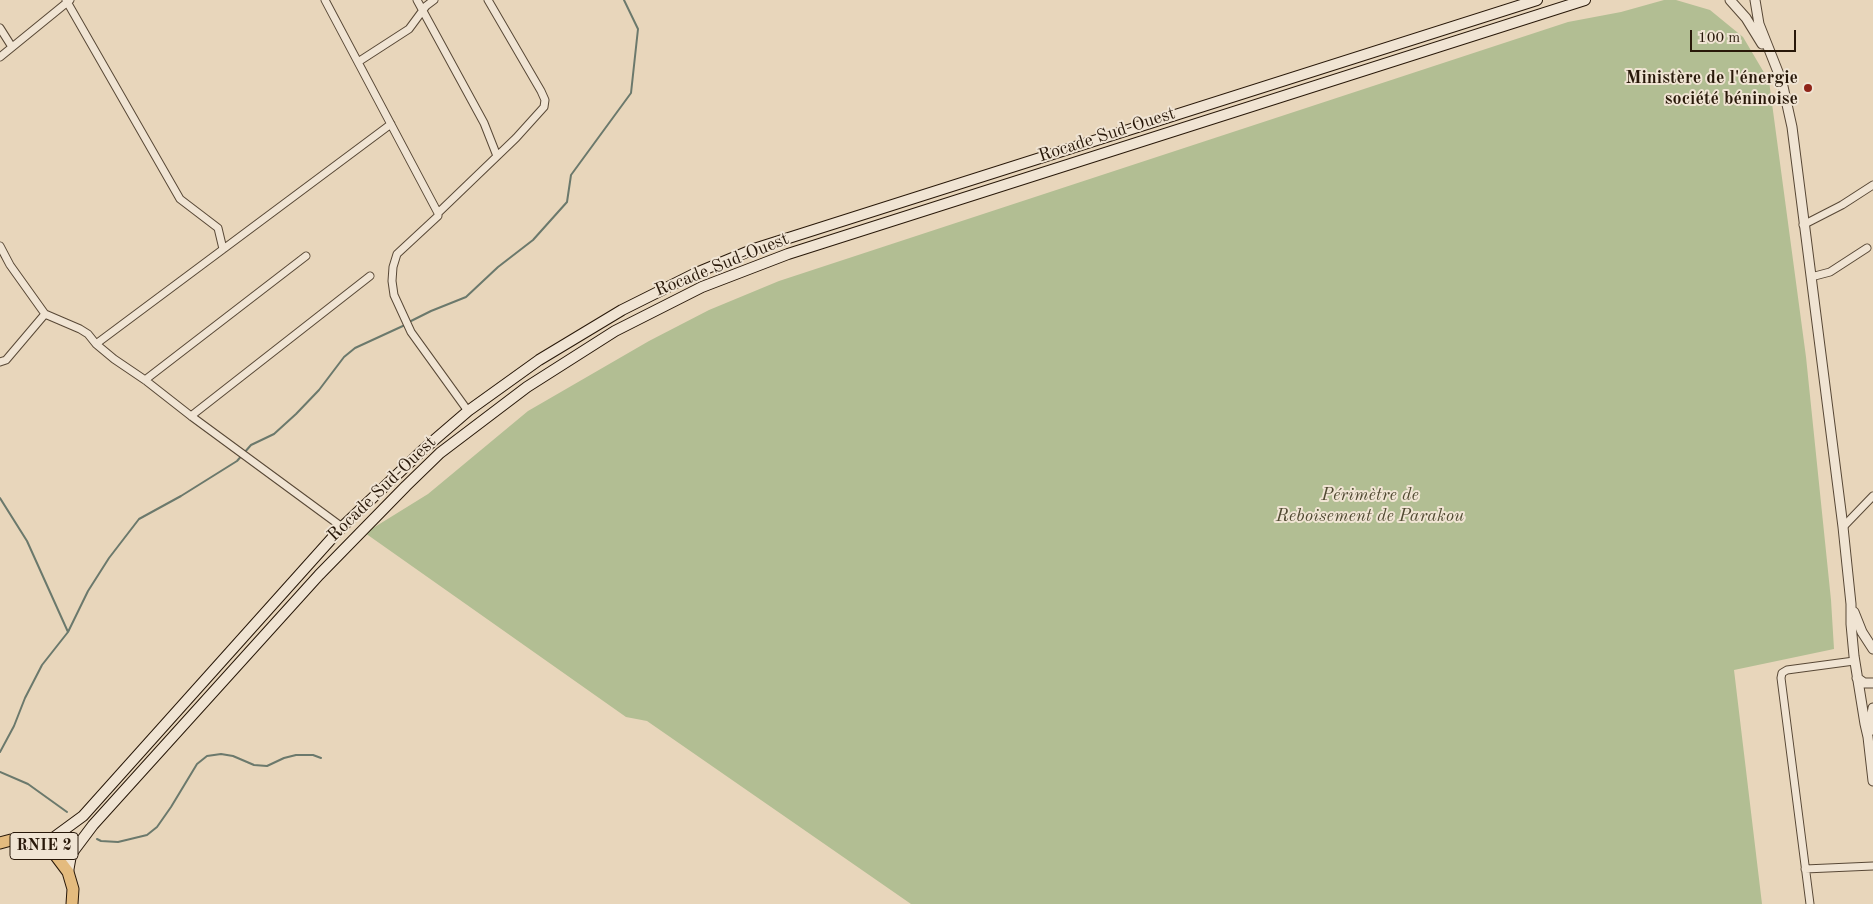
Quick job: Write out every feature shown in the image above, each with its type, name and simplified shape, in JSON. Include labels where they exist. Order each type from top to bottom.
[{"type":"main road","name":"Rocade Sud-Ouest","points":[[39,844],[53,838],[83,816],[342,528],[425,448],[468,411],[539,360],[622,310],[667,286],[754,249],[1537,0]]},
{"type":"main road","name":"Rocade Sud-Ouest","points":[[68,872],[75,849],[93,825],[319,575],[406,486],[440,453],[519,392],[557,366],[615,331],[702,287],[788,254],[1585,0]]},
{"type":"main road","name":"RNIE 2","points":[[0,843],[18,840],[39,844],[59,858],[68,872],[73,889],[72,904]]},
{"type":"street","points":[[325,0],[438,213]]},
{"type":"street","points":[[417,0],[484,123],[497,156]]},
{"type":"street","points":[[358,62],[408,30],[426,6],[434,0]]},
{"type":"street","points":[[468,411],[411,332],[394,294],[393,267],[397,254],[438,216],[438,213],[544,107],[545,100],[488,0]]},
{"type":"street","points":[[1730,0],[1746,18],[1772,59]]},
{"type":"street","points":[[1755,0],[1759,24],[1782,82],[1789,112],[1843,527],[1851,604],[1854,659],[1864,724],[1868,737],[1873,781]]},
{"type":"street","points":[[0,57],[68,1],[180,199],[218,228],[223,249]]},
{"type":"street","points":[[0,28],[12,47]]},
{"type":"street","points":[[96,344],[391,124]]},
{"type":"street","points":[[1803,224],[1842,205],[1873,185]]},
{"type":"street","points":[[0,246],[10,265],[45,314],[88,334],[96,344],[114,359],[342,528]]},
{"type":"street","points":[[1811,277],[1830,272],[1867,248]]},
{"type":"street","points":[[144,380],[306,256]]},
{"type":"street","points":[[191,416],[370,276]]},
{"type":"street","points":[[0,362],[6,360],[45,314]]},
{"type":"street","points":[[1843,527],[1873,496]]},
{"type":"street","points":[[1810,904],[1781,678],[1782,673],[1787,670],[1854,659],[1860,649],[1872,647],[1857,622],[1851,604]]},
{"type":"street","points":[[1857,678],[1864,683],[1873,683]]},
{"type":"street","points":[[1868,737],[1873,708]]},
{"type":"street","points":[[1805,868],[1873,866]]},
{"type":"green space","name":"Périmètre de Reboisement de Parakou","points":[[1664,0],[1676,0],[1710,10],[1743,37],[1769,81],[1806,357],[1831,600],[1834,649],[1734,670],[1762,904],[911,904],[647,721],[626,717],[365,533],[428,494],[528,411],[649,341],[709,310],[779,281],[1568,22],[1621,12]]},
{"type":"waterway","points":[[409,322],[466,297],[498,267],[533,240],[567,202],[571,175],[631,93],[638,29],[624,0]]},
{"type":"waterway","points":[[0,752],[42,665],[68,632],[88,591],[109,558],[139,519],[181,496],[237,461],[251,445],[274,434],[296,414],[319,390],[344,357],[355,348],[405,325]]},
{"type":"waterway","points":[[0,498],[27,541],[68,632]]},
{"type":"waterway","points":[[97,839],[118,842],[147,835],[157,827],[197,764],[207,756],[221,754],[233,756],[254,765],[267,766],[296,755],[313,755],[321,758]]},
{"type":"waterway","points":[[0,772],[28,784],[67,812]]},
{"type":"place","name":"Ministère de l'énergie société béninoise","points":[[1808,88]]}]
